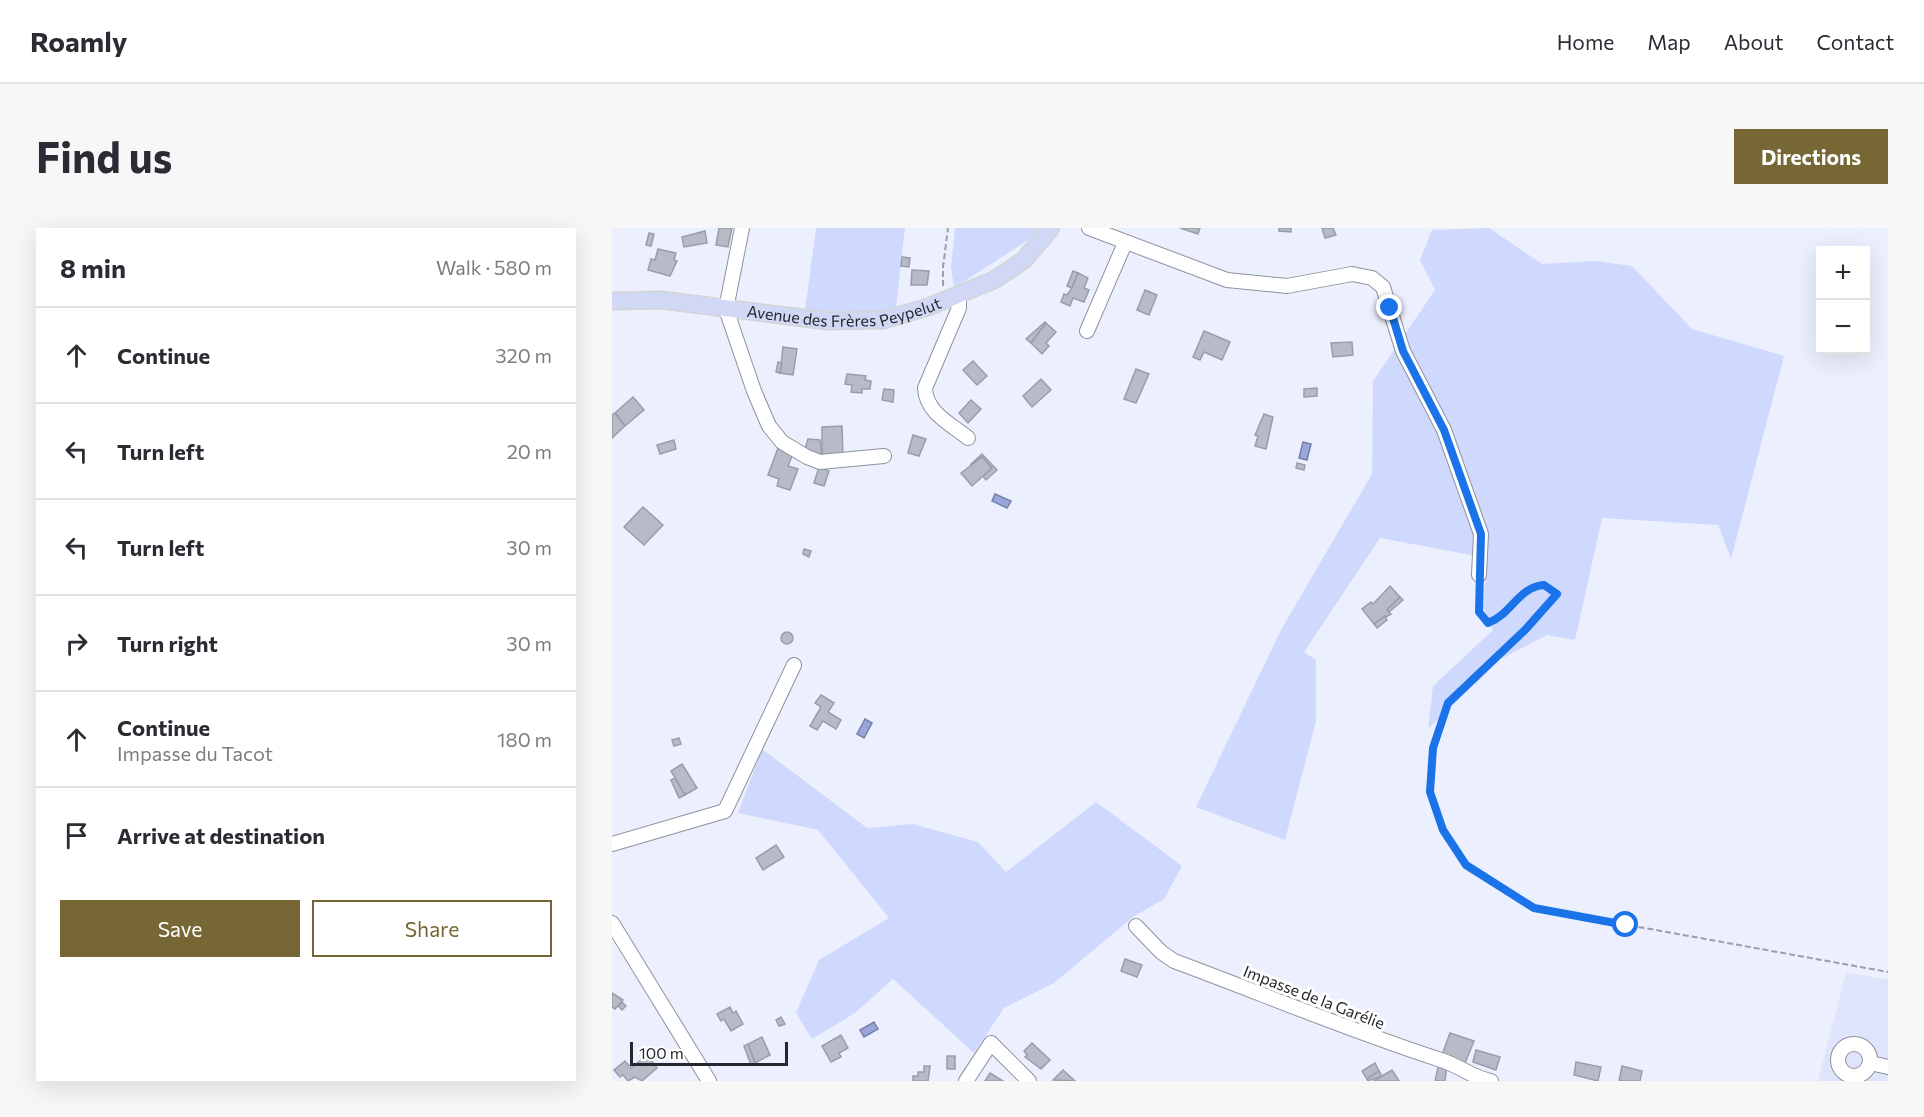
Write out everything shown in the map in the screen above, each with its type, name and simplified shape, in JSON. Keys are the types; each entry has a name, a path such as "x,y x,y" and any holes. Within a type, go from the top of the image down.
{"main road":[{"name":"Avenue des Frères Peypelut","path":"612,301 661,300 854,322 898,317 953,298 1010,271 1036,248 1051,228"}],"street":[{"path":"742,228 726,309 754,391 776,435 791,448 820,462 884,456"},
{"path":"1089,228 1227,280 1287,286 1352,274 1372,278 1383,287 1403,351 1444,430 1481,534 1479,575"},
{"path":"1087,331 1125,243"},
{"path":"953,298 959,308 925,388 925,396 932,409 968,438"},
{"path":"612,844 725,811 794,665"},
{"path":"612,922 709,1081"},
{"name":"Impasse de la Garélie","path":"1136,926 1174,961 1451,1063 1472,1077 1491,1081"},
{"path":"966,1081 991,1043 1029,1081"},
{"path":"1858,1044 1866,1049 1870,1063 1862,1078 1842,1071 1837,1062 1839,1051 1848,1045 1858,1044"},
{"path":"1870,1063 1888,1067"}],"path":[{"path":"948,228 943,267 944,289 953,298"},
{"path":"1479,575 1479,612 1488,623 1497,620 1528,589 1544,585 1557,594 1525,630 1448,703 1433,748 1430,792 1443,830 1466,865 1534,908 1888,972"}],"shaded area":[{"path":"816,228 905,228 896,309 872,313 805,310"},
{"path":"955,228 1039,228 1033,237 954,288 951,267"},
{"path":"1489,228 1542,264 1595,261 1632,266 1692,329 1784,356 1731,559 1718,525 1602,518 1575,640 1547,635 1501,659 1428,729 1433,686 1493,630 1483,607 1487,558 1380,538 1304,652 1316,660 1316,721 1285,840 1196,807 1281,630 1372,474 1373,381 1435,290 1420,260 1432,230"},
{"path":"1303,442 1311,444 1307,460 1299,458"},
{"path":"995,494 1011,501 1007,508 992,501"},
{"path":"865,719 872,723 864,738 857,734"},
{"path":"762,749 867,828 913,824 978,842 1006,872 1096,802 1182,866 1164,899 1133,917 1054,983 1004,1008 974,1053 893,979 855,1013 812,1039 796,1013 819,960 889,918 818,830 738,813"},
{"path":"1846,972 1888,980 1888,1081 1818,1081"},
{"path":"874,1022 878,1029 864,1037 860,1030"}],"building":[{"path":"719,228 732,228 728,247 716,245"},
{"path":"1180,228 1200,228 1198,234"},
{"path":"1279,228 1291,228 1291,232 1279,231"},
{"path":"1322,228 1333,228 1336,235 1325,238"},
{"path":"705,231 707,243 684,247 682,237"},
{"path":"649,233 654,234 651,246 646,245"},
{"path":"658,249 676,253 674,260 677,261 670,276 648,270 651,259 655,260"},
{"path":"902,257 910,258 909,267 901,266"},
{"path":"912,270 929,271 927,285 911,285"},
{"path":"1073,271 1078,273 1072,288 1067,286"},
{"path":"1078,273 1088,278 1084,288 1089,290 1084,302 1073,298 1070,306 1061,302 1064,294 1067,295 1072,288"},
{"path":"1145,290 1157,295 1149,315 1137,310"},
{"path":"1045,322 1031,343 1026,339"},
{"path":"1046,323 1056,332 1046,343 1049,346 1042,354 1031,343"},
{"path":"1204,331 1230,342 1222,360 1204,352 1200,360 1193,357"},
{"path":"1352,342 1353,355 1333,357 1331,343"},
{"path":"783,347 797,349 793,375 780,373"},
{"path":"973,361 987,376 977,385 963,370"},
{"path":"778,362 782,363 780,373 776,372"},
{"path":"1136,369 1149,374 1136,403 1124,399"},
{"path":"847,374 866,376 865,380 871,381 870,389 862,389 862,393 851,392 852,385 845,384"},
{"path":"1041,379 1051,390 1032,407 1023,396"},
{"path":"1317,388 1317,396 1304,397 1304,389"},
{"path":"884,389 894,390 893,402 882,400"},
{"path":"633,397 644,410 625,426 615,413"},
{"path":"971,400 981,409 968,423 959,413"},
{"path":"615,413 625,426 612,438 612,415"},
{"path":"1264,414 1273,417 1266,449 1255,446 1258,436 1255,435"},
{"path":"842,426 843,456 822,457 822,427"},
{"path":"913,435 926,439 919,456 908,453"},
{"path":"808,439 820,440 822,455 804,452"},
{"path":"674,440 676,449 660,454 657,445"},
{"path":"778,448 793,454 788,466 798,469 790,490 777,486 779,479 768,475"},
{"path":"982,454 997,470 986,480 983,476 992,468 982,457 970,465"},
{"path":"982,457 992,468 972,486 961,473"},
{"path":"1297,463 1305,465 1304,470 1296,468"},
{"path":"819,467 829,471 824,486 814,483"},
{"path":"643,507 663,525 644,545 624,527"},
{"path":"804,549 811,551 809,557 803,554"},
{"path":"1390,586 1400,597 1387,610 1391,614 1374,624 1362,609 1371,602 1373,604"},
{"path":"1400,597 1403,600 1389,612 1387,610"},
{"path":"1385,616 1387,620 1377,628 1374,624"},
{"path":"789,632 792,633 792,643 785,644 782,643 781,636 782,633"},
{"path":"821,695 834,703 828,712 841,720 836,729 823,721 817,730 810,726 821,707 815,703"},
{"path":"679,738 681,744 674,746 672,740"},
{"path":"682,764 697,788 685,795 671,771"},
{"path":"675,778 685,795 679,798 671,780"},
{"path":"776,845 784,857 763,870 756,858"},
{"path":"1125,959 1142,965 1137,977 1121,971"},
{"path":"612,993 623,1000 615,1009 612,1007"},
{"path":"622,1002 626,1006 622,1010 618,1006"},
{"path":"730,1007 733,1013 736,1011 743,1024 731,1031 724,1019 721,1021 717,1014"},
{"path":"781,1017 785,1024 779,1026 776,1020"},
{"path":"1450,1033 1474,1041 1465,1063 1442,1055"},
{"path":"841,1035 848,1048 839,1053 841,1057 831,1062 822,1046"},
{"path":"762,1037 770,1055 755,1063 748,1044"},
{"path":"1032,1043 1050,1060 1041,1069 1025,1057 1027,1055 1024,1051"},
{"path":"748,1044 755,1063 751,1065 744,1046"},
{"path":"1476,1050 1500,1057 1496,1070 1473,1062"},
{"path":"647,1055 657,1068 642,1081 635,1077 628,1081 614,1070 625,1061 631,1068"},
{"path":"947,1056 955,1056 955,1069 947,1069"},
{"path":"1576,1062 1601,1067 1598,1081 1574,1075"},
{"path":"1375,1063 1379,1071 1367,1079 1362,1071"},
{"path":"1439,1063 1447,1065 1445,1081 1435,1081"},
{"path":"924,1066 930,1066 928,1081 913,1081 913,1076 918,1076 918,1072 924,1072"},
{"path":"1622,1066 1642,1071 1640,1081 1619,1081"},
{"path":"1063,1070 1075,1081 1053,1080"},
{"path":"1392,1070 1399,1081 1374,1081 1382,1076"},
{"path":"1379,1071 1382,1076 1368,1081 1367,1079"},
{"path":"990,1073 1003,1081 985,1081"}],"route":[{"path":"1390,308 1403,351 1444,430 1481,534 1479,612 1483,620 1488,623 1497,620 1528,589 1544,585 1557,594 1525,630 1448,703 1433,748 1430,792 1443,830 1466,865 1534,908 1626,925"}]}
